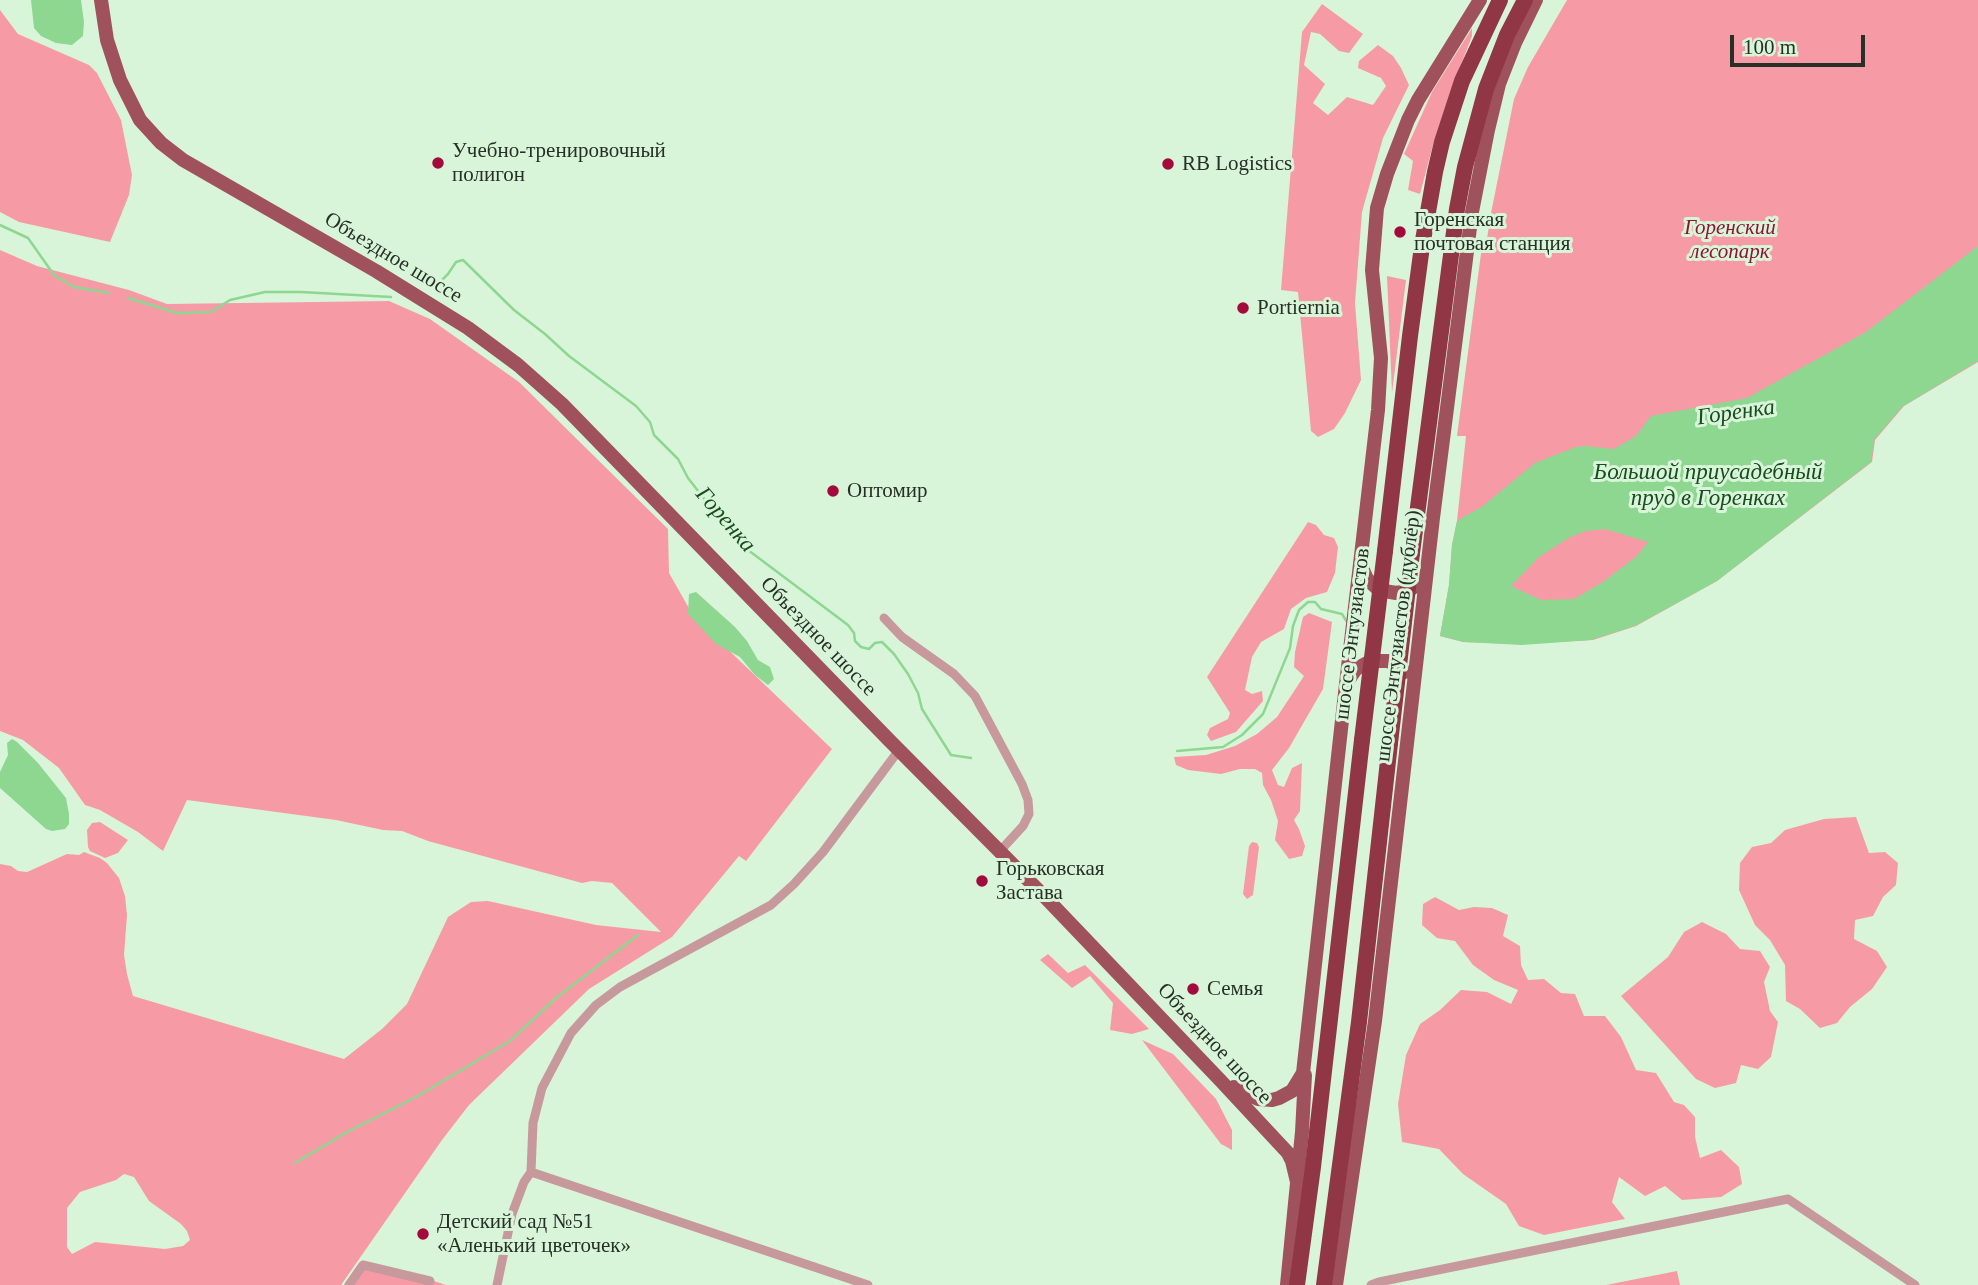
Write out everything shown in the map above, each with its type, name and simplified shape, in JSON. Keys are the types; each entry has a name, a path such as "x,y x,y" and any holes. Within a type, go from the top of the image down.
{"highway":[{"name":"шоссе Энтузиастов","path":"1297,1285 1422,246 1434,172 1442,142 1462,81 1500,0"},
{"path":"1324,1285 1359,1022 1412,553 1451,256 1465,167 1486,89 1507,35 1525,0"}],"main road":[{"name":"Объездное шоссе","path":"101,0 107,40 120,80 140,120 161,143 183,160 376,271 468,328 518,365 562,404 1220,1080 1287,1153 1292,1161 1298,1186"},
{"path":"1287,1285 1298,1186 1314,970 1380,385 1381,358 1372,270 1377,208 1390,164 1408,120 1480,0"},
{"name":"шоссе Энтузиастов (дублёр)","path":"1336,1285 1375,1021 1466,252 1482,157 1499,84 1536,0"},
{"path":"1360,562 1370,583 1379,590 1391,593 1402,593 1413,588 1427,569"},
{"path":"1346,684 1360,666 1382,660 1394,663 1403,670 1413,689"},
{"path":"1220,1080 1251,1097 1272,1100 1286,1095 1297,1086 1305,1066"}],"street":[{"path":"884,618 902,637 954,674 975,696 1022,784 1028,800 1029,814 1023,826 1000,851"},
{"path":"497,1285 512,1214 524,1182 531,1172 533,1124 542,1088 570,1033 596,1005 620,987 771,905 823,852 899,750"},
{"path":"531,1172 869,1285"},
{"path":"1371,1285 1788,1199 1915,1285"},
{"path":"349,1285 363,1265 432,1284"}],"green space":[{"name":"Горенский лесопарк","path":"1567,0 1978,0 1978,362 1904,406 1875,440 1872,462 1717,581 1636,626 1593,640 1523,644 1463,642 1440,636 1457,521 1466,436 1457,436 1482,246 1487,239 1514,99 1528,67"},
{"path":"1322,4 1363,34 1349,53 1339,51 1320,34 1311,32 1304,65 1325,84 1313,103 1328,115 1347,97 1373,105 1386,86 1381,78 1358,68 1359,61 1378,45 1393,56 1409,85 1383,138 1362,212 1355,303 1361,380 1334,429 1318,437 1311,431 1298,292 1281,290 1302,32"},
{"path":"0,10 18,34 89,65 97,73 121,120 132,175 129,195 110,242 19,222 0,212"},
{"path":"1472,28 1472,36 1433,145 1420,194 1408,190 1413,161 1404,154 1432,92"},
{"path":"0,250 37,266 129,290 167,304 389,301 430,319 519,382 668,529 669,573 694,617 832,749 746,861 739,856 672,937 589,989 469,1105 341,1285 0,1285 0,864 27,872 67,854 79,855 84,852 100,858 119,878 125,896 127,915 124,955 133,996 344,1059 382,1029 407,1004 448,917 471,902 488,901 596,925 661,932 612,883 582,883 428,841 402,831 383,830 336,820 187,800 163,851 138,832 100,810 85,805 59,768 23,740 0,731","holes":["124,1174 134,1177 149,1201 181,1224 190,1240 183,1246 165,1249 95,1242 72,1254 67,1247 67,1208 80,1192 116,1180"]},
{"path":"1387,276 1406,280 1392,393"},
{"path":"1308,522 1316,525 1324,535 1334,538 1338,547 1335,573 1327,592 1306,598 1291,609 1284,629 1261,642 1252,657 1245,690 1252,694 1262,691 1263,701 1236,732 1211,741 1207,735 1210,728 1228,719 1230,713 1207,677"},
{"path":"1309,613 1332,622 1323,689 1289,748 1272,770 1278,785 1284,787 1292,768 1302,763 1300,811 1294,820 1305,846 1302,856 1289,859 1275,840 1278,821 1263,785 1262,773 1255,769 1240,769 1221,774 1188,770 1176,765 1174,757 1206,755 1235,746 1257,734 1277,717 1304,676 1294,667 1295,652 1303,617"},
{"path":"1856,817 1869,853 1885,852 1898,863 1896,885 1883,897 1873,916 1855,920 1854,939 1877,951 1887,967 1872,989 1850,1007 1837,1023 1820,1028 1800,1009 1786,1001 1785,965 1770,940 1755,925 1739,890 1740,863 1752,847 1771,843 1785,830 1824,819"},
{"path":"100,822 128,840 118,853 105,858 90,851 88,847 87,830 92,823"},
{"path":"1252,842 1259,847 1253,895 1247,899 1243,894 1249,846"},
{"path":"1435,897 1459,910 1492,908 1508,915 1503,936 1520,946 1521,965 1528,980 1544,979 1561,993 1575,994 1584,1016 1605,1016 1621,1037 1636,1070 1656,1073 1674,1102 1684,1105 1695,1117 1695,1137 1700,1158 1721,1150 1739,1167 1742,1184 1721,1197 1682,1200 1665,1186 1645,1196 1619,1177 1612,1202 1625,1219 1544,1235 1519,1226 1506,1204 1463,1174 1439,1149 1402,1142 1398,1104 1406,1055 1420,1024 1461,990 1487,992 1511,1004 1518,990 1494,980 1473,965 1455,941 1437,938 1422,925 1423,904"},
{"path":"1702,922 1726,934 1740,949 1760,951 1770,967 1764,982 1770,1011 1778,1022 1771,1057 1758,1069 1741,1065 1736,1083 1715,1088 1696,1079 1621,996 1668,957 1684,932"},
{"path":"1048,954 1068,973 1085,965 1149,1029 1132,1034 1110,1030 1113,1003 1090,976 1072,988 1040,960"},
{"path":"1142,1040 1173,1054 1216,1099 1232,1130 1232,1150 1221,1144"},
{"path":"359,1263 431,1280 446,1285 344,1285"},
{"path":"1677,1271 1680,1285 1606,1285"}],"water":[{"path":"31,0 81,0 83,36 72,45 56,43 41,36 34,28"},
{"name":"Большой приусадебный пруд в Горенках","path":"1978,246 1978,361 1902,407 1874,440 1871,462 1717,581 1635,626 1591,640 1522,645 1464,642 1440,636 1457,521 1483,506 1535,463 1576,447 1614,449 1636,436 1651,416 1747,398 1866,332","holes":["1605,529 1648,542 1637,556 1603,582 1574,599 1541,600 1511,586 1539,557 1570,537 1586,531"]},
{"path":"696,592 735,627 758,660 770,667 774,679 768,685 755,675 740,657 716,644 688,614 689,594"},
{"path":"12,739 38,763 66,798 69,824 65,829 46,829 0,788 0,772 8,755 7,743"}],"waterway":[{"name":"Горенка","path":"0,225 28,238 54,275 74,287 109,293"},
{"name":"Горенка","path":"437,285 456,262 463,260 514,310 569,356 636,406 650,422 654,435 678,459 688,478 709,505 737,530 740,544 848,625 854,633 855,641 861,647 869,649 875,643 882,642 908,674 918,693 922,709 951,755 971,758"},
{"name":"Горенка","path":"128,298 177,313 211,312 230,300 265,292 391,297"},
{"name":"Горенка","path":"1177,751 1223,747 1242,735 1263,714 1290,648 1293,626 1299,610 1308,602 1315,602 1321,609 1342,614 1347,622"},
{"path":"295,1163 347,1132 416,1097 510,1041 556,998 638,935"}],"place":[{"name":"Учебно-тренировочный полигон","path":"438,163"},
{"name":"RB Logistics","path":"1168,164"},
{"name":"Горенская почтовая станция","path":"1400,232"},
{"name":"Portiernia","path":"1243,308"},
{"name":"Оптомир","path":"833,491"},
{"name":"Горьковская Застава","path":"982,881"},
{"name":"Семья","path":"1193,989"},
{"name":"Детский сад №51 «Аленький цветочек»","path":"423,1234"}]}
